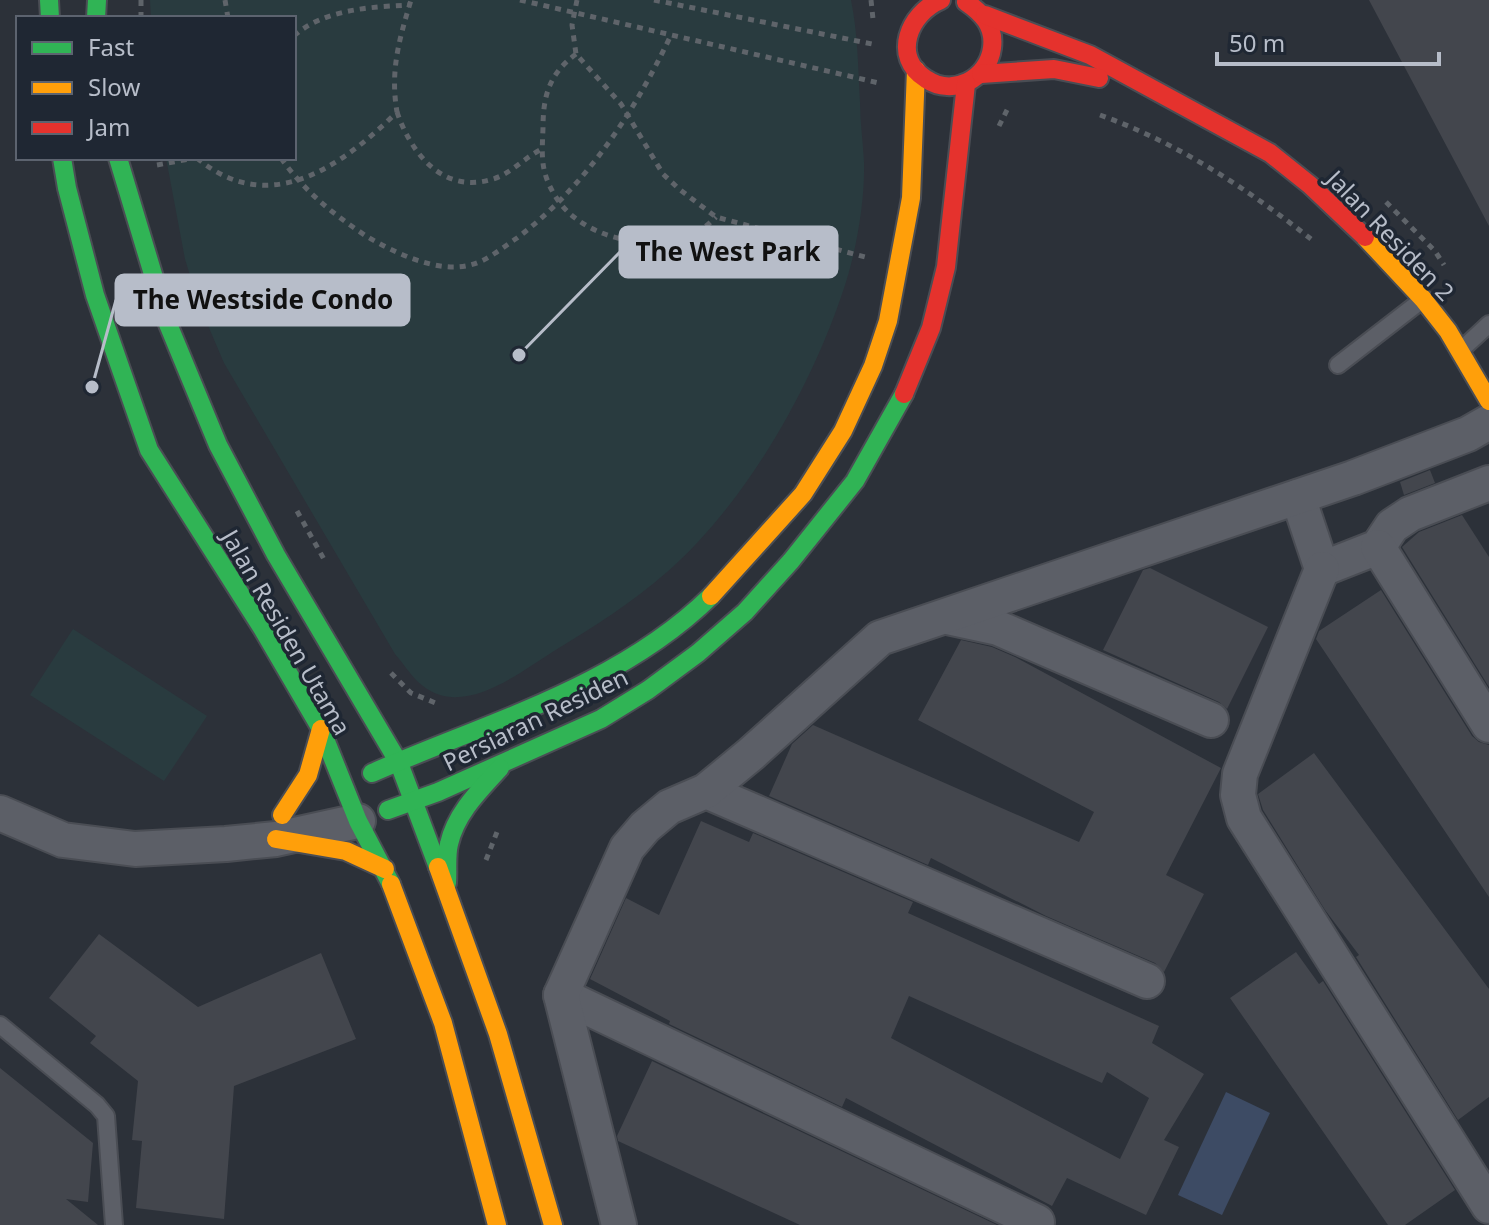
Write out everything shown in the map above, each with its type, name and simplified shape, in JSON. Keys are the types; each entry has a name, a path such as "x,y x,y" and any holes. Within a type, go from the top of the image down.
{"street":[{"path":"906,0 911,21"},
{"path":"911,21 921,9 941,0"},
{"name":"Jalan Residen 2","path":"961,0 985,15 1090,55 1270,153 1354,225 1423,299 1448,331 1489,401"},
{"name":"Persiaran Residen","path":"358,821 504,763 601,719 648,690 698,653 745,612 855,481 904,394 931,328 946,267 973,79 990,61 994,46 992,29 985,15"},
{"name":"Persiaran Residen","path":"344,784 450,739 539,707 652,646 687,620 731,577 811,482 843,431 873,366 888,321 911,198 916,70 908,55 906,37 911,21"},
{"name":"Jalan Residen 2","path":"916,70 926,80 939,85 1050,67 1109,81 1144,85"},
{"name":"Jalan Residen Utama","path":"62,160 95,295 149,450 262,628 321,729 358,821 385,869 443,1023 497,1225"},
{"name":"Jalan Residen Utama","path":"119,160 149,271 177,351 207,421 237,483 399,763 498,1034 553,1225"},
{"path":"619,1225 561,995 627,848 645,827 669,807 706,791 785,725 880,638 1408,458 1489,422"},
{"path":"1322,569 1378,547 1399,520 1489,483"},
{"path":"1298,497 1322,569 1240,774 1239,806 1489,1206"},
{"path":"1378,547 1489,725"},
{"path":"945,616 998,628 1211,720"},
{"path":"352,683 387,710"},
{"path":"279,827 312,768 321,729"},
{"path":"428,730 450,739"},
{"path":"447,893 449,845 455,825 476,793 504,763"},
{"path":"279,827 344,784"},
{"path":"706,791 1147,981"},
{"path":"0,813 63,840 135,849 226,844 279,827 358,821"},
{"path":"279,827 321,844 362,855 385,869"},
{"path":"561,995 1037,1222"}],"lane":[{"path":"1338,365 1423,299"},
{"path":"1459,352 1489,324"},
{"path":"0,1025 97,1105 106,1116 114,1225"}],"path":[{"path":"520,0 879,83"},
{"path":"577,0 572,25 576,54 621,104 663,174 716,217 877,259"},
{"path":"654,0 877,45"},
{"path":"871,0 877,55"},
{"path":"296,35 317,21 334,15 410,3 394,63 393,86 397,112 411,144 428,166 464,182 492,180 509,172 540,149"},
{"path":"283,160 310,194 340,219 391,251 445,268 470,265 494,255 549,213 581,178 628,117 671,35"},
{"path":"576,54 562,64 551,78 543,112 540,149 545,177 559,201 580,220 608,235 650,244 690,236 716,217"},
{"path":"879,74 880,95"},
{"path":"994,137 1009,106 1021,103"},
{"path":"199,160 215,173 233,181 262,186 298,180 342,160 397,112"},
{"path":"1094,113 1175,148 1215,171 1242,187 1319,245"},
{"path":"159,179 155,162 176,160"},
{"path":"293,505 332,572"},
{"path":"388,671 411,693 452,710"},
{"path":"482,869 498,829"}],"shaded area":[{"path":"150,0 851,0 864,162 860,223 854,254 832,321 797,399 751,476 697,543 667,572 598,624 490,689 473,695 439,695 415,679 395,654 224,363 198,302 185,259 166,160 296,160 296,16 151,16"},
{"path":"73,629 207,716 164,781 30,695"}],"water":[{"path":"1226,1092 1270,1113 1222,1215 1178,1195"}],"building":[{"path":"1369,0 1489,0 1489,226"},
{"path":"1430,470 1435,483 1404,495 1400,482"},
{"path":"1462,515 1489,557 1489,687 1402,547 1419,532"},
{"path":"1150,568 1268,627 1227,709 1219,702 1103,650 1143,570"},
{"path":"1381,590 1472,736 1489,745 1489,897 1316,639 1319,631"},
{"path":"961,640 992,647 1015,657 1221,768 1166,875 1204,894 1164,972 1155,963 1046,916 931,858 928,865 769,796 792,744 813,725 1079,842 1094,812 918,720"},
{"path":"1314,753 1489,989 1489,1097 1458,1120 1356,957 1359,955 1325,910 1263,810 1258,794"},
{"path":"701,821 749,842 753,833 913,902 908,913 1159,1026 1152,1043 1204,1074 1164,1140 1179,1147 1146,1215 1067,1178 1052,1206 846,1098 842,1107 669,1024 670,1021 590,979 626,898 659,915","holes":["909,996 1102,1083 1107,1072 1149,1098 1120,1159 891,1038"]},
{"path":"99,934 198,1007 321,953 356,1039 234,1086 224,1219 136,1208 142,1141 132,1140 138,1081 90,1043 96,1036 49,998"},
{"path":"1296,952 1319,984 1323,981 1455,1190 1405,1225 1388,1225 1230,998"},
{"path":"652,1061 997,1225 800,1225 618,1141 617,1136"},
{"path":"0,1068 93,1143 88,1202 66,1199 98,1225 0,1225"}],"traffic: fast":[{"path":"49,0 50,16"},
{"path":"96,16 97,0"},
{"path":"62,160 95,295 149,450 262,628 321,729 358,821 391,884"},
{"path":"119,160 168,324 218,445 276,555 399,763 438,867"},
{"path":"388,810 438,792 601,719 648,690 698,653 745,612 791,561 855,481 904,394"},
{"path":"372,773 506,719 593,679 674,628 711,596"},
{"path":"447,883 448,849 457,822 500,768"}],"traffic: slow":[{"path":"711,596 803,494 843,431 873,366 888,321 911,198 916,70"},
{"path":"1365,237 1423,299 1448,331 1489,401"},
{"path":"282,815 308,775 321,729"},
{"path":"276,839 346,851 385,869"},
{"path":"438,867 498,1034 553,1225"},
{"path":"391,884 443,1023 497,1225"}],"traffic: jam":[{"path":"941,0 920,15 908,36 907,48 915,70 926,79 947,86 968,82 976,76 984,68 992,48 986,21 966,2"},
{"path":"985,15 1090,55 1270,153 1310,185 1365,237"},
{"path":"981,74 1054,69 1099,78"},
{"path":"904,394 931,328 946,267 966,84"}],"place":[{"name":"The West Park","path":"519,355"},
{"name":"The Westside Condo","path":"92,387"}]}
